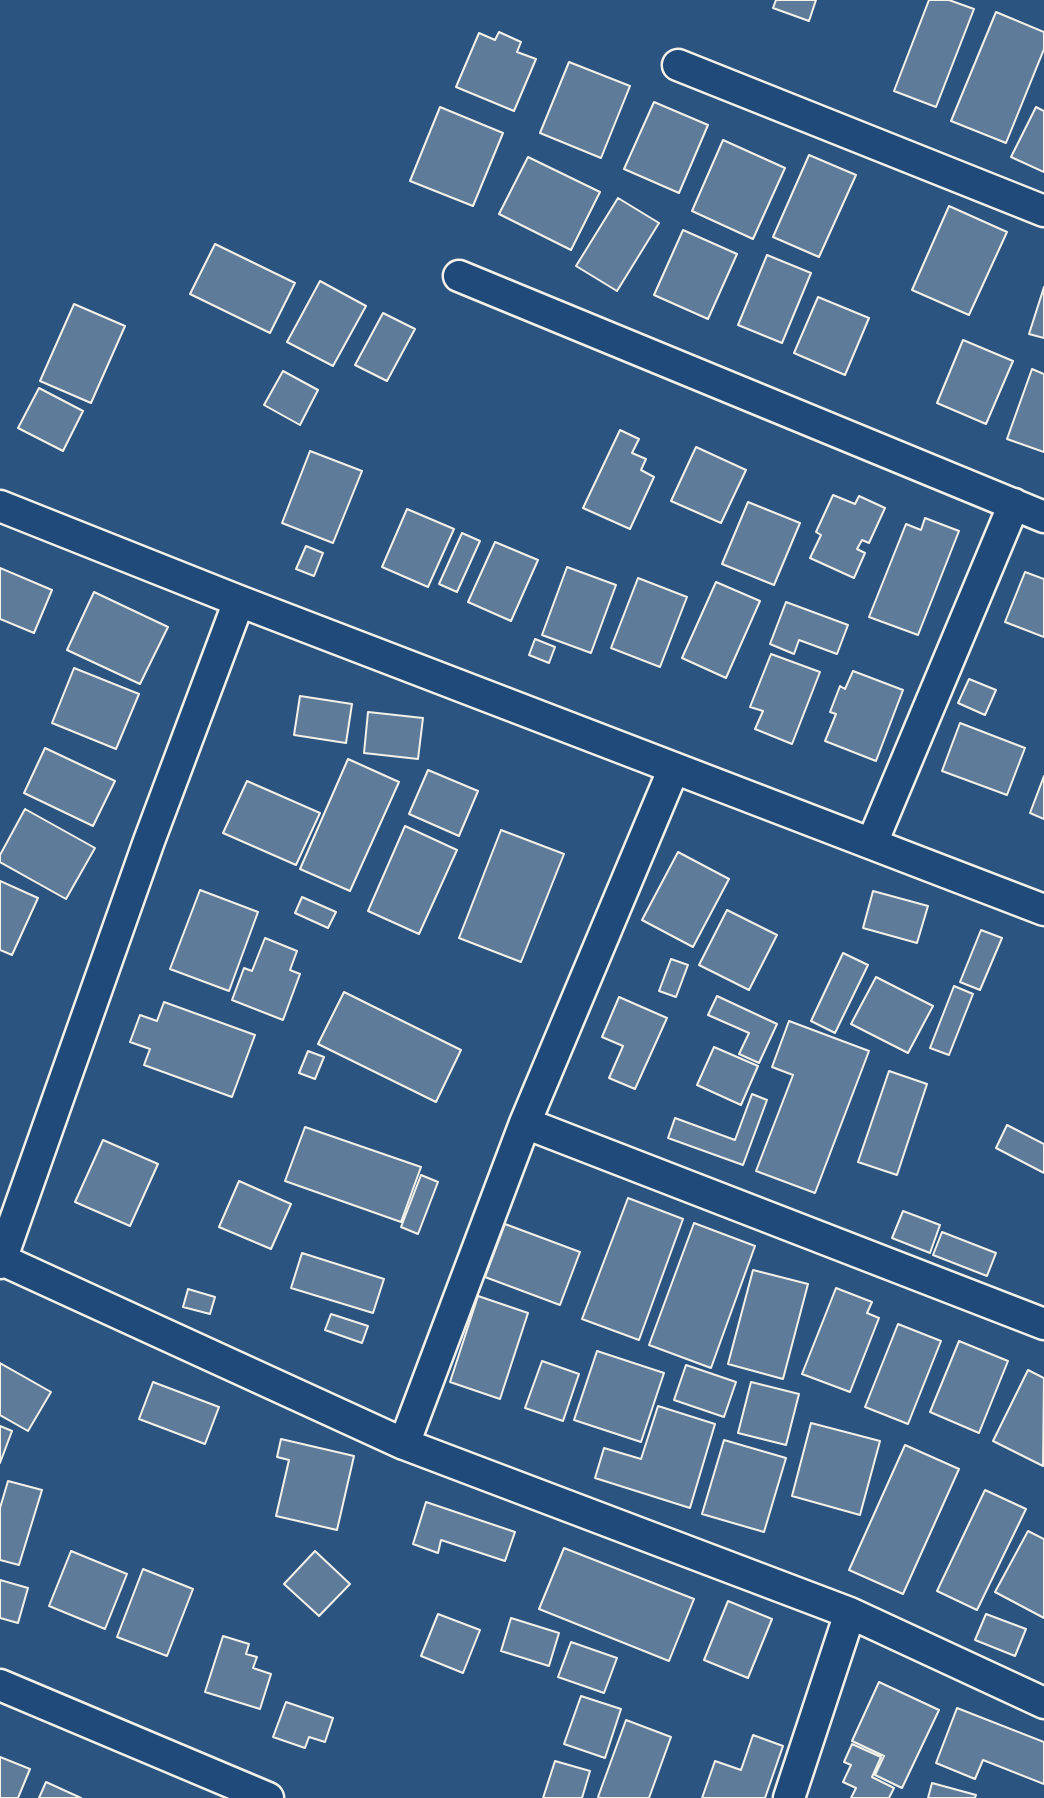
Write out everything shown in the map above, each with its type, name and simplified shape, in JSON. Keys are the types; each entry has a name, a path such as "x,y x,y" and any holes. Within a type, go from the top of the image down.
{"street":[{"path":"678,65 1044,211"},
{"path":"458,276 1044,517"},
{"path":"872,843 1014,504"},
{"path":"0,506 239,601 1044,910"},
{"path":"239,601 149,841 0,1261 404,1444 850,1613 1044,1703"},
{"path":"404,1444 524,1123 674,768"},
{"path":"524,1123 1044,1324"},
{"path":"789,1798 850,1613"},
{"path":"0,1685 268,1798"}],"building":[{"path":"776,0 816,0 809,21 773,8"},
{"path":"929,0 949,0 974,9 936,107 894,91"},
{"path":"996,12 1044,32 1044,49 1006,143 951,121"},
{"path":"499,32 521,42 517,52 536,59 514,111 456,87 479,33 495,40"},
{"path":"569,62 630,86 601,158 540,133"},
{"path":"654,102 708,125 679,193 624,169"},
{"path":"440,107 503,133 473,206 410,181"},
{"path":"1036,107 1044,111 1044,172 1011,157"},
{"path":"723,140 785,168 753,239 692,211"},
{"path":"809,155 856,175 819,257 773,237"},
{"path":"528,157 600,192 571,250 499,214"},
{"path":"618,198 659,223 617,291 576,266"},
{"path":"949,206 1007,232 969,315 912,290"},
{"path":"683,230 737,254 708,319 654,295"},
{"path":"215,244 295,283 270,333 190,294"},
{"path":"767,255 811,273 782,343 738,325"},
{"path":"320,281 366,306 333,366 287,342"},
{"path":"1044,287 1044,338 1029,334"},
{"path":"818,297 869,318 845,375 794,353"},
{"path":"74,304 125,326 91,403 40,381"},
{"path":"383,313 415,329 387,381 355,365"},
{"path":"963,340 1013,361 986,424 937,403"},
{"path":"1032,369 1044,374 1044,452 1007,439"},
{"path":"283,371 318,390 300,425 264,405"},
{"path":"39,388 83,411 63,451 18,428"},
{"path":"620,430 639,439 632,453 646,459 641,470 654,477 630,529 583,508"},
{"path":"696,447 746,470 721,523 671,501"},
{"path":"310,451 362,471 333,543 282,523"},
{"path":"833,495 855,504 859,496 885,508 869,543 862,540 857,549 865,553 854,578 810,558 821,535 816,532"},
{"path":"748,502 800,523 774,585 722,564"},
{"path":"407,509 454,529 428,587 382,567"},
{"path":"925,518 959,531 918,635 869,617 906,524 921,530"},
{"path":"462,533 480,541 457,592 439,584"},
{"path":"495,542 538,560 511,621 468,602"},
{"path":"306,546 323,553 314,576 296,569"},
{"path":"567,567 616,585 591,653 542,635"},
{"path":"0,568 52,590 34,633 0,619"},
{"path":"1025,572 1044,579 1044,637 1005,622"},
{"path":"638,578 687,597 660,667 611,648"},
{"path":"716,582 760,601 726,678 682,658"},
{"path":"94,592 168,627 140,684 67,650"},
{"path":"786,602 848,625 837,654 799,640 794,654 770,644"},
{"path":"535,639 555,647 549,663 529,655"},
{"path":"771,654 820,672 792,744 755,729 763,711 750,707"},
{"path":"74,668 139,694 116,749 52,723"},
{"path":"853,671 903,690 876,761 825,741 836,714 830,712 840,686 845,689"},
{"path":"969,679 996,690 985,715 958,703"},
{"path":"300,696 352,704 346,743 294,735"},
{"path":"368,712 423,718 418,759 364,753"},
{"path":"960,723 1025,748 1007,795 942,771"},
{"path":"45,748 115,781 93,826 24,793"},
{"path":"348,759 399,782 350,891 300,869"},
{"path":"428,770 478,791 459,836 409,814"},
{"path":"1044,776 1044,819 1030,813"},
{"path":"247,781 320,813 296,865 223,833"},
{"path":"25,809 95,848 66,899 0,862 0,855"},
{"path":"405,826 457,850 419,934 368,911"},
{"path":"501,830 564,854 521,962 459,938"},
{"path":"678,852 729,879 693,947 642,920"},
{"path":"0,881 38,898 12,955 0,950"},
{"path":"200,890 258,912 229,991 170,969"},
{"path":"873,891 928,906 917,943 863,928"},
{"path":"302,897 336,912 328,928 295,913"},
{"path":"727,910 777,935 749,990 699,965"},
{"path":"981,930 1002,938 980,990 960,982"},
{"path":"265,938 297,951 290,970 300,974 283,1020 232,1000 244,968 252,971"},
{"path":"843,953 868,965 835,1033 811,1021"},
{"path":"671,959 688,965 676,997 659,991"},
{"path":"876,977 933,1006 908,1053 851,1024"},
{"path":"954,986 973,994 949,1055 930,1048"},
{"path":"344,992 461,1050 436,1102 318,1044"},
{"path":"717,996 777,1024 759,1063 739,1054 749,1033 708,1015"},
{"path":"619,997 667,1018 635,1089 609,1078 623,1046 602,1037"},
{"path":"164,1002 255,1035 232,1097 144,1065 150,1049 130,1042 140,1015 157,1021"},
{"path":"789,1021 869,1051 815,1193 756,1171 793,1075 772,1067"},
{"path":"714,1047 758,1066 741,1105 697,1085"},
{"path":"308,1051 324,1057 315,1079 299,1073"},
{"path":"889,1071 927,1084 897,1175 858,1162"},
{"path":"752,1094 767,1100 743,1165 668,1138 675,1118 735,1140"},
{"path":"1007,1125 1044,1144 1044,1173 996,1148"},
{"path":"305,1127 421,1167 401,1222 285,1181"},
{"path":"103,1140 158,1164 130,1226 75,1202"},
{"path":"421,1175 438,1182 418,1234 401,1227"},
{"path":"239,1181 291,1204 271,1249 219,1227"},
{"path":"628,1198 683,1219 639,1340 582,1319"},
{"path":"903,1211 940,1225 930,1253 892,1238"},
{"path":"694,1223 755,1246 711,1368 649,1345"},
{"path":"505,1224 580,1252 560,1305 485,1277"},
{"path":"942,1232 996,1253 987,1276 933,1255"},
{"path":"302,1253 384,1279 373,1313 291,1288"},
{"path":"753,1270 808,1284 783,1379 728,1364"},
{"path":"836,1288 872,1302 867,1313 879,1318 850,1392 802,1374"},
{"path":"188,1289 215,1297 210,1314 183,1307"},
{"path":"478,1296 528,1313 500,1399 450,1382"},
{"path":"331,1314 368,1326 362,1343 325,1330"},
{"path":"898,1324 941,1341 908,1424 865,1407"},
{"path":"959,1341 1008,1361 979,1433 930,1412"},
{"path":"597,1351 664,1373 641,1442 574,1420"},
{"path":"542,1361 579,1374 563,1421 525,1408"},
{"path":"0,1363 51,1392 28,1431 0,1415"},
{"path":"686,1365 736,1382 724,1417 674,1400"},
{"path":"1028,1370 1044,1378 1043,1466 993,1441"},
{"path":"153,1382 219,1407 205,1444 139,1419"},
{"path":"751,1382 799,1394 786,1445 738,1433"},
{"path":"658,1406 715,1424 690,1508 595,1478 604,1448 641,1459"},
{"path":"811,1423 880,1441 860,1515 792,1496"},
{"path":"0,1426 12,1431 0,1463"},
{"path":"281,1439 354,1456 337,1530 276,1516 289,1460 277,1457"},
{"path":"724,1440 786,1458 764,1532 702,1514"},
{"path":"905,1445 959,1469 903,1594 849,1570"},
{"path":"8,1481 42,1490 19,1565 0,1560 0,1508"},
{"path":"985,1490 1026,1509 977,1610 937,1591"},
{"path":"426,1502 515,1532 505,1561 441,1540 438,1553 413,1544"},
{"path":"1028,1531 1044,1539 1044,1618 995,1592"},
{"path":"564,1548 694,1599 669,1661 539,1609"},
{"path":"71,1551 127,1574 105,1629 49,1606"},
{"path":"315,1551 350,1584 319,1616 284,1584"},
{"path":"143,1569 193,1589 167,1656 117,1637"},
{"path":"0,1580 28,1588 18,1623 0,1618"},
{"path":"728,1601 772,1619 748,1678 704,1660"},
{"path":"438,1614 480,1630 463,1673 421,1656"},
{"path":"986,1614 1026,1629 1015,1656 975,1640"},
{"path":"511,1618 559,1633 549,1666 501,1651"},
{"path":"223,1636 249,1644 246,1654 257,1657 253,1668 271,1674 260,1709 205,1692"},
{"path":"571,1642 617,1658 604,1693 558,1677"},
{"path":"879,1682 939,1710 902,1788 875,1775 884,1756 852,1741"},
{"path":"581,1696 621,1709 605,1758 564,1744"},
{"path":"286,1702 333,1718 325,1742 309,1737 305,1748 273,1737"},
{"path":"957,1708 1044,1742 1044,1784 983,1760 975,1779 936,1763"},
{"path":"626,1720 671,1737 649,1798 598,1797"},
{"path":"753,1735 783,1746 765,1798 702,1798 715,1761 741,1770"},
{"path":"852,1744 881,1757 872,1777 894,1788 889,1798 851,1798 856,1788 843,1782 851,1765 844,1762"},
{"path":"0,1757 30,1769 18,1798 0,1798"},
{"path":"555,1761 590,1771 582,1798 543,1798"},
{"path":"46,1782 81,1798 39,1798"},
{"path":"932,1783 976,1795 975,1798 928,1798"}]}
